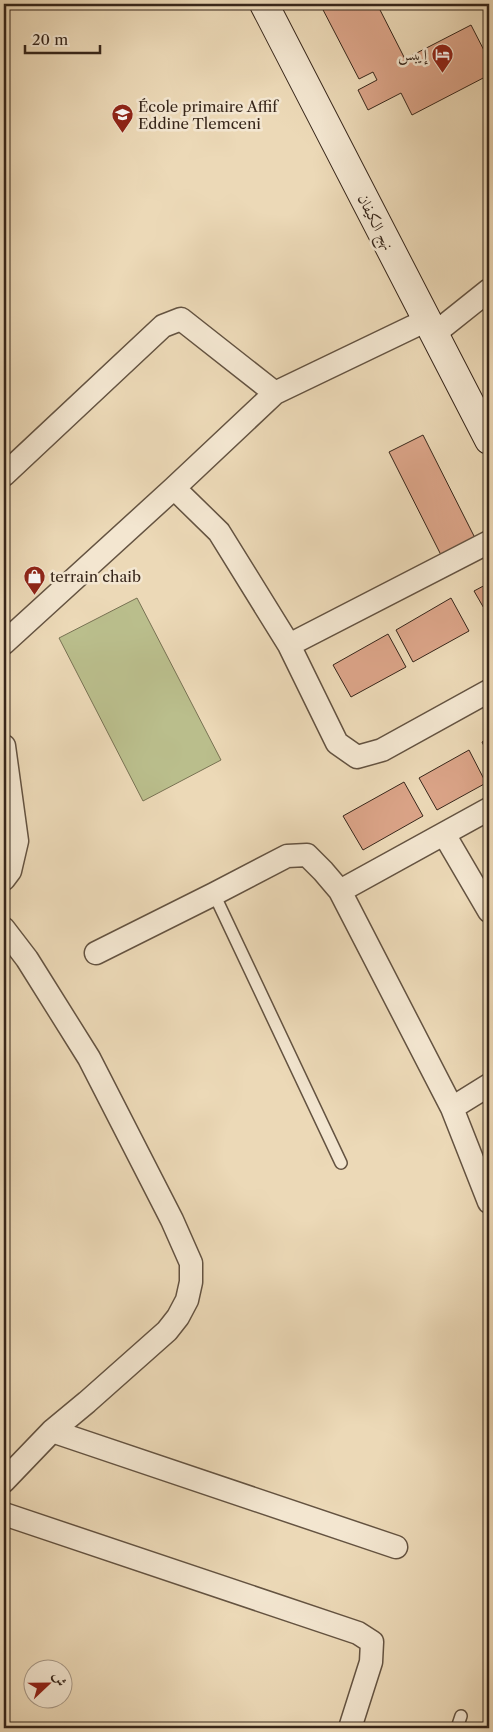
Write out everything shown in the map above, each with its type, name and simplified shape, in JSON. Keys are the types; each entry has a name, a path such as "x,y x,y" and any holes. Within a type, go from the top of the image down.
{"main road":[{"name":"نهج الكيفان","path":"264,4 489,440"}],"street":[{"path":"4,643 275,393 430,327 489,290"},
{"path":"4,475 163,326 181,319 275,393"},
{"path":"174,488 219,532 289,645 337,743 357,757 382,750 489,691"},
{"path":"289,645 489,542"},
{"path":"4,746 17,841 10,871 4,879"},
{"path":"340,891 489,809"},
{"path":"444,834 489,912"},
{"path":"96,953 287,856 307,855 340,891 452,1108 489,1202"},
{"path":"4,929 27,959 89,1058 172,1220 191,1263 191,1282 187,1300 178,1317 167,1331 52,1431 4,1481"},
{"path":"452,1108 489,1085"},
{"path":"52,1431 396,1547"},
{"path":"4,1514 358,1633 372,1642 371,1662 350,1728"}],"lane":[{"path":"214,894 341,1163"},
{"path":"457,1728 461,1716"}],"green space":[{"path":"137,598 221,760 143,801 59,638"}],"building":[{"path":"320,4 377,4 405,59 471,25 489,60 489,75 412,115 401,93 368,110 358,90 377,80 373,72 359,79"},
{"path":"423,435 475,538 441,555 389,452"},
{"path":"489,583 489,617 474,591"},
{"path":"451,598 469,631 413,662 396,630"},
{"path":"388,634 406,667 351,697 333,665"},
{"path":"489,738 489,756 482,742"},
{"path":"469,750 486,783 437,810 419,778"},
{"path":"404,782 423,816 363,850 343,816"}],"place":[{"name":"إيبس","path":"443,73"},
{"name":"École primaire Affif Eddine Tlemceni","path":"122,134"},
{"name":"terrain chaib","path":"34,595"}]}
